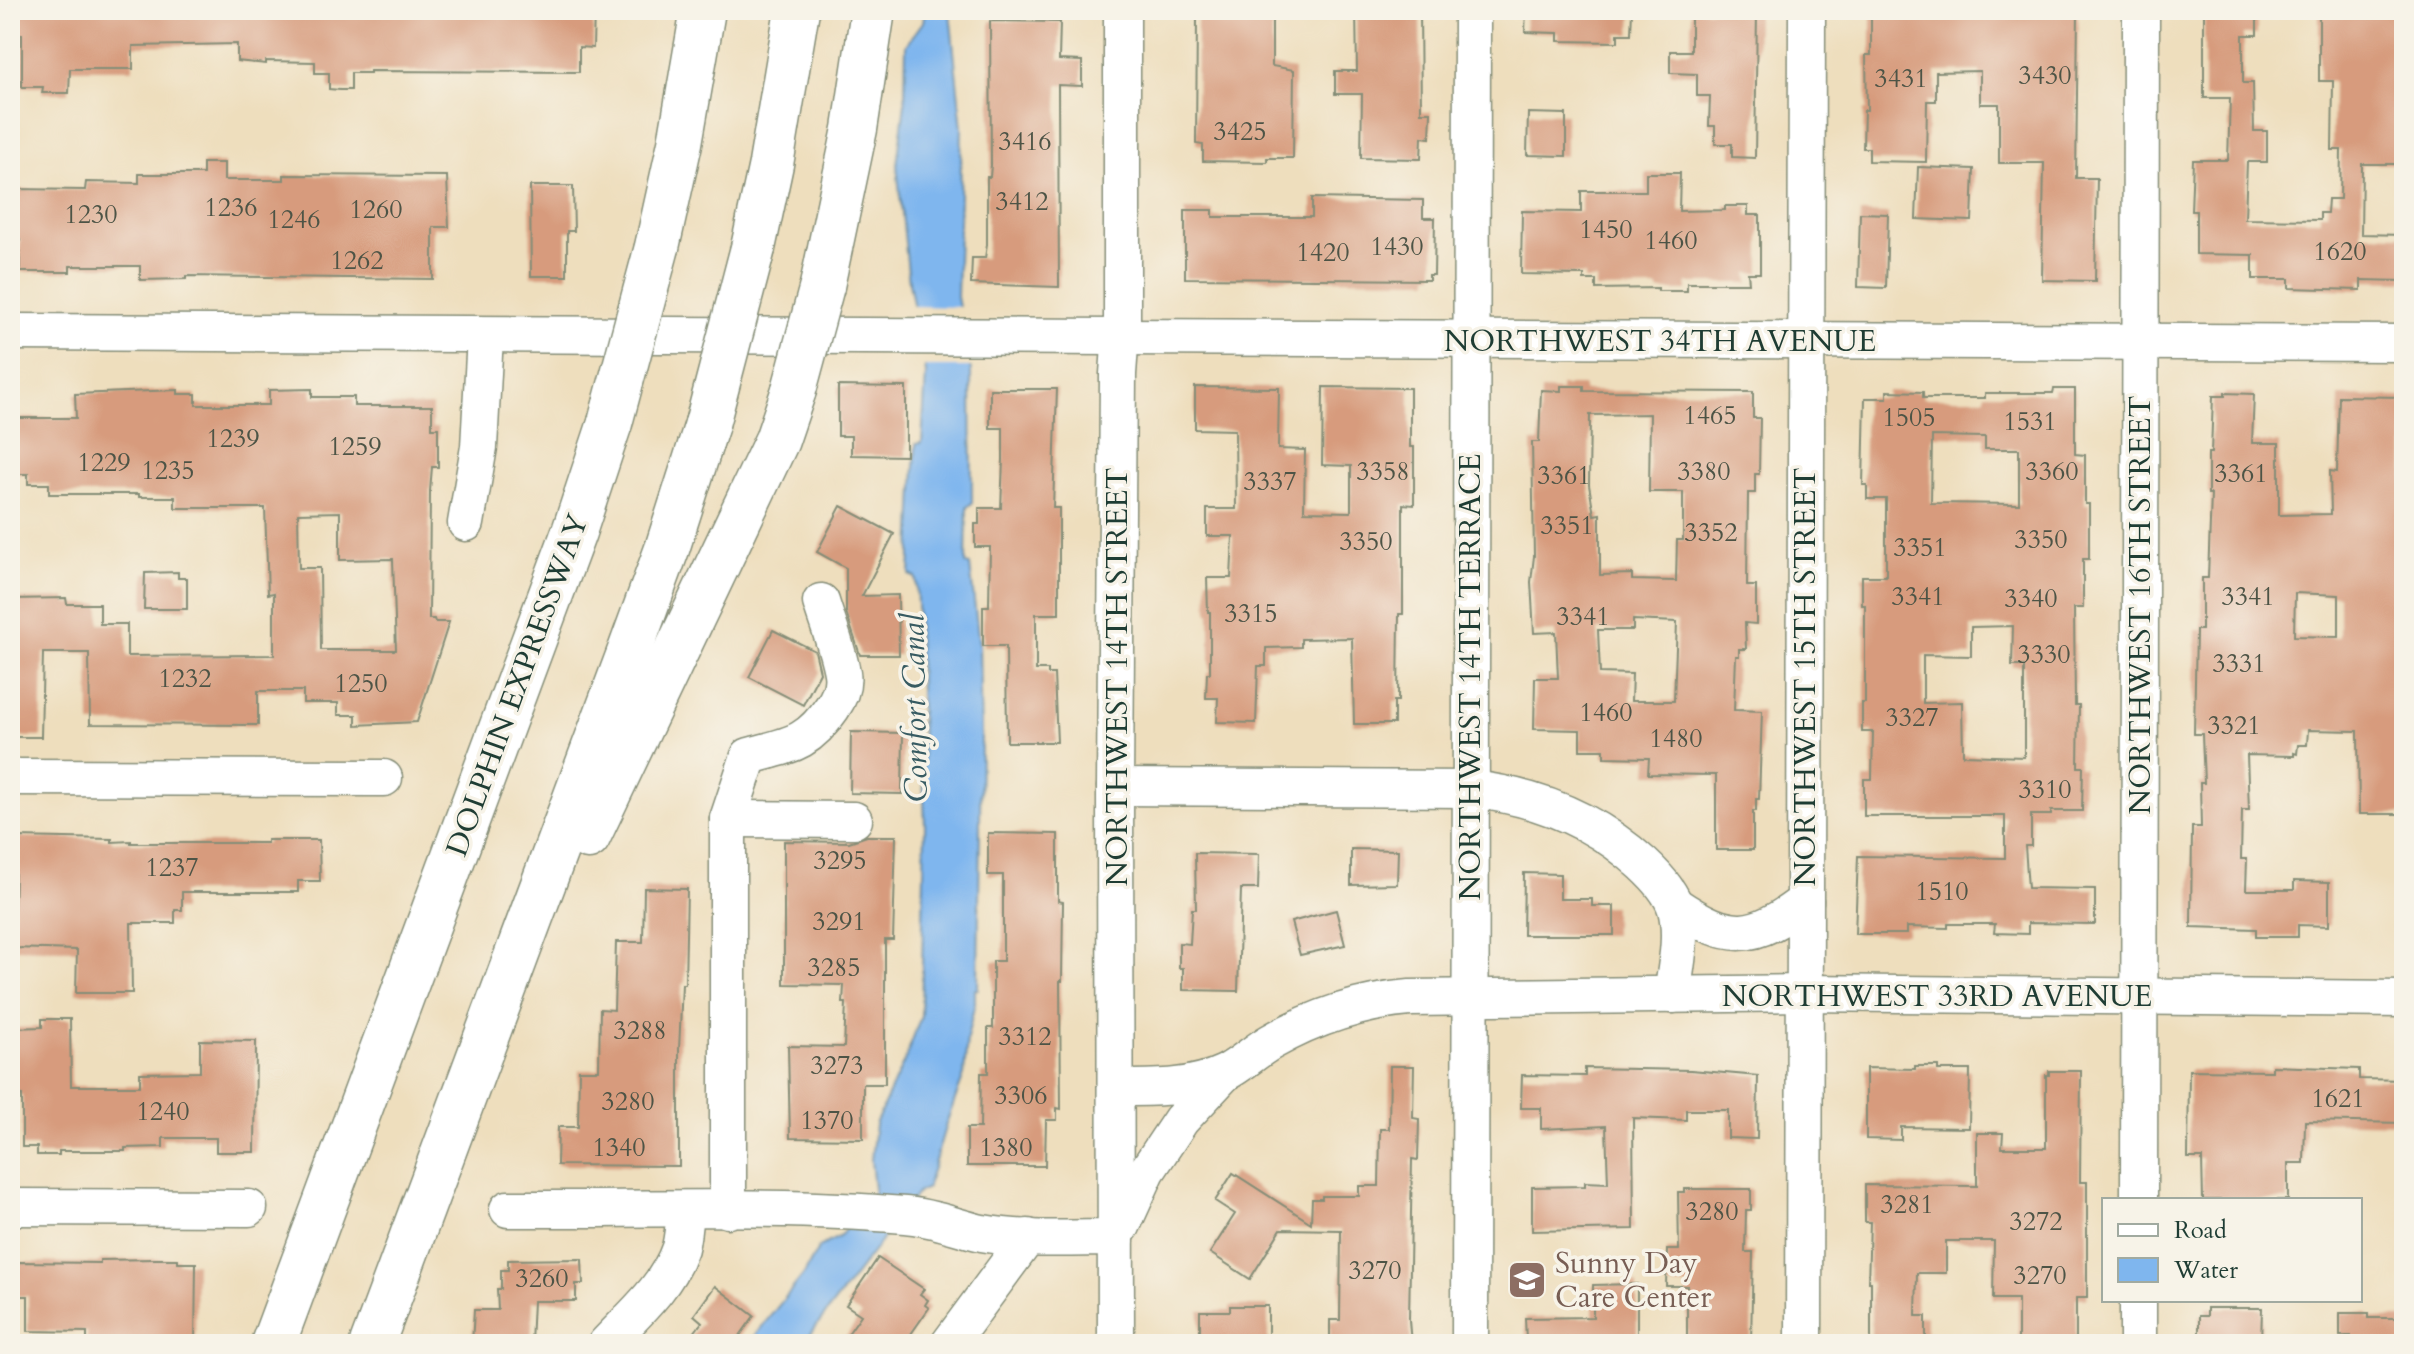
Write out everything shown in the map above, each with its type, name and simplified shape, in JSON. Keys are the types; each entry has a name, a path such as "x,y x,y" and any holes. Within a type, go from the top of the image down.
{"highway":[{"name":"DOLPHIN EXPRESSWAY","path":"273,1344 574,532 610,423 657,247 680,143 703,10"},
{"path":"372,1344 667,549 707,424 753,248 774,150 797,10"},
{"path":"466,1092 777,440 822,286 855,129 873,10"}],"street":[{"name":"NORTHWEST 14TH STREET","path":"1116,1344 1115,787 1122,10"},
{"name":"NORTHWEST 14TH TERRACE","path":"1470,1344 1472,10"},
{"name":"NORTHWEST 15TH STREET","path":"1804,1344 1807,10"},
{"name":"NORTHWEST 16TH STREET","path":"2139,1198 2141,10"},
{"name":"NORTHWEST 34TH AVENUE","path":"10,332 2404,343"},
{"path":"466,523 479,447 485,336"},
{"path":"728,1210 728,819 749,756 801,741 814,732 842,688 843,675 821,602"},
{"path":"10,777 384,778"},
{"path":"1115,787 1470,789 1495,792 1546,805 1591,825 1613,839 1654,875 1675,905 1712,927 1736,932 1762,929 1805,901"},
{"path":"728,819 854,820"},
{"path":"1672,995 1679,929 1675,905"},
{"name":"NORTHWEST 33RD AVENUE","path":"1225,1073 1268,1044 1342,1009 1386,1000 1470,995 1804,993 2404,999"},
{"path":"1116,1088 1171,1087 1225,1073"},
{"path":"508,1209 903,1215 933,1218 982,1233 1116,1238 1147,1171 1176,1127 1225,1073"},
{"path":"10,1207 249,1208"},
{"path":"606,1344 659,1287 673,1267 681,1246 685,1210"},
{"path":"949,1344 1028,1237"},
{"path":"2138,1302 2138,1344"}],"water":[{"path":"925,10 953,12 950,12 962,128 957,297 971,371 972,503 967,507 966,564 970,565 979,644 978,989 975,989 967,1038 964,1075 927,1188 918,1192 803,1344 748,1344 804,1274 819,1247 839,1237 871,1200 874,1189 871,1160 875,1124 921,1016 925,826 916,578 910,575 916,444 922,443 926,373 909,282 897,165 905,103 906,45 923,22"}],"pier":[{"path":"910,306 962,307 974,367 921,367"}],"building":[{"path":"18,10 594,10 593,48 579,47 579,72 370,71 351,73 351,90 340,90 329,89 329,73 315,73 315,62 266,61 266,64 237,61 237,44 133,46 133,69 70,69 69,93 42,93 43,87 22,87 22,34 18,34"},
{"path":"1356,10 1420,10 1421,112 1431,112 1430,138 1422,137 1421,159 1361,158 1362,94 1335,94 1335,71 1357,71"},
{"path":"1526,10 1632,10 1631,34 1618,34 1618,42 1558,41 1558,33 1525,32"},
{"path":"1691,10 1757,10 1755,158 1732,157 1732,144 1715,144 1715,126 1709,126 1710,96 1697,96 1697,74 1670,73 1670,51 1691,51"},
{"path":"1871,10 1904,10 1904,17 2009,17 2009,10 2078,10 2076,178 2097,178 2095,281 2042,280 2044,163 1999,163 1999,104 1980,104 1980,71 1936,72 1936,101 1927,101 1926,162 1869,161 1869,148 1863,148 1864,110 1867,110 1866,55 1871,55"},
{"path":"2204,10 2257,10 2257,35 2243,35 2243,83 2253,83 2254,131 2267,131 2267,162 2247,162 2245,219 2320,220 2320,213 2327,213 2328,199 2340,199 2341,150 2332,150 2333,81 2319,81 2319,10 2404,10 2404,164 2362,164 2361,234 2404,235 2404,281 2361,280 2361,290 2289,288 2289,279 2253,279 2253,255 2196,254 2196,211 2191,211 2193,160 2228,160 2230,98 2204,98"},
{"path":"1197,16 1272,16 1272,66 1294,70 1293,158 1267,158 1267,162 1203,161 1203,145 1196,144"},
{"path":"990,21 1060,22 1059,60 1082,61 1082,86 1058,85 1059,287 971,284 972,258 985,258 987,245 987,177 990,177 991,165"},
{"path":"1528,113 1566,114 1566,156 1527,155"},
{"path":"203,163 224,163 224,180 284,180 284,175 447,176 449,227 433,227 433,279 186,276 186,279 140,280 140,266 70,266 70,272 20,272 20,239 13,239 13,189 85,190 86,182 139,183 139,174 203,174"},
{"path":"1918,167 1974,169 1972,221 1916,219"},
{"path":"1646,173 1680,173 1679,211 1748,206 1748,215 1760,215 1760,273 1748,273 1749,283 1687,283 1687,291 1596,289 1596,280 1584,280 1584,275 1521,274 1522,211 1581,212 1581,191 1646,191"},
{"path":"530,186 573,186 574,231 567,231 567,276 531,276"},
{"path":"1312,198 1423,200 1423,218 1435,218 1434,275 1429,275 1429,280 1185,278 1185,210 1213,210 1213,217 1312,217"},
{"path":"1860,213 1888,214 1886,288 1858,287"},
{"path":"838,386 906,387 906,456 851,455 851,436 838,436"},
{"path":"1561,386 1584,386 1584,391 1753,392 1753,418 1760,418 1759,474 1755,474 1755,493 1748,493 1747,586 1756,586 1756,624 1745,623 1746,649 1739,649 1739,656 1736,656 1734,710 1762,711 1759,799 1756,799 1756,811 1753,811 1753,850 1716,850 1716,775 1648,774 1649,758 1604,757 1604,750 1580,750 1580,730 1534,729 1535,678 1558,678 1556,632 1534,633 1531,582 1534,556 1532,442 1539,442 1541,390 1561,391","holes":["1650,414 1649,492 1683,492 1683,540 1677,540 1676,581 1632,580 1632,574 1600,575 1600,514 1594,515 1589,485 1590,415","1633,620 1677,622 1674,701 1631,701 1632,674 1600,673 1598,630 1633,630"]},
{"path":"1195,387 1279,388 1278,449 1305,450 1304,511 1351,512 1351,466 1322,465 1323,387 1410,388 1414,505 1403,504 1403,614 1399,614 1398,701 1394,701 1394,724 1354,724 1352,638 1301,639 1301,647 1266,648 1266,666 1258,666 1256,723 1217,722 1218,698 1206,698 1207,673 1210,673 1207,578 1231,578 1233,536 1207,536 1207,509 1236,509 1235,430 1195,429"},
{"path":"312,389 312,397 354,397 354,406 432,406 432,428 438,428 438,467 432,467 430,491 429,619 449,622 417,722 356,725 356,715 338,715 338,703 303,703 303,691 258,691 258,725 90,724 89,653 43,653 41,737 12,737 10,599 66,598 67,604 100,604 100,624 127,624 127,656 274,655 274,593 268,594 265,508 175,508 175,497 139,497 139,494 49,494 49,484 28,484 28,474 14,474 13,418 76,418 75,394 178,390 178,394 196,394 196,405 269,405 269,390","holes":["340,512 340,560 393,559 396,650 321,650 320,568 299,568 298,513"]},
{"path":"990,389 1057,389 1053,508 1059,508 1059,614 1036,614 1036,670 1048,670 1048,674 1054,674 1057,742 1007,742 1006,646 983,646 983,606 989,606 990,547 975,547 975,524 979,524 979,508 1001,508 1003,460 1003,428 990,428"},
{"path":"2054,389 2075,389 2075,454 2085,455 2085,504 2089,504 2089,559 2083,559 2083,608 2074,608 2075,705 2079,705 2078,767 2083,767 2082,811 2051,811 2051,815 2031,815 2031,846 2025,846 2028,888 2095,889 2095,924 2028,923 2028,934 1994,933 1995,924 1948,924 1948,928 1907,927 1907,934 1855,934 1858,856 2005,858 2005,816 1864,816 1864,779 1872,779 1873,732 1862,732 1865,605 1862,605 1862,576 1886,576 1886,499 1867,499 1867,485 1863,485 1865,398 1887,398 1887,391 1923,392 1923,398 1985,398 1985,393 2053,393","holes":["1932,436 1985,437 1985,449 2019,449 2019,504 1931,503","2013,626 2012,666 2024,666 2024,757 1963,755 1962,702 1923,703 1923,655 1971,656 1971,627"]},
{"path":"2225,393 2254,394 2252,443 2279,443 2279,515 2331,514 2330,471 2337,472 2339,396 2404,397 2404,814 2359,814 2358,731 2308,730 2307,745 2298,745 2294,756 2247,755 2249,810 2242,810 2241,859 2247,859 2246,890 2294,890 2294,881 2329,882 2329,926 2298,925 2298,937 2256,937 2256,929 2191,927 2192,827 2201,827 2200,783 2204,783 2202,734 2194,734 2196,630 2202,630 2202,578 2208,578 2211,494 2208,494 2208,453 2211,453 2213,396 2225,396","holes":["2295,593 2339,595 2339,637 2294,636"]},
{"path":"841,506 894,534 862,596 898,595 899,655 860,655 846,612 846,568 817,552"},
{"path":"178,572 178,578 187,578 187,609 144,609 145,573"},
{"path":"773,630 815,651 820,672 803,705 749,677"},
{"path":"851,732 903,733 902,794 850,793"},
{"path":"988,833 1058,834 1058,901 1063,902 1061,1109 1057,1108 1057,1120 1046,1120 1045,1166 967,1166 967,1128 980,1128 981,1073 988,1073 988,1028 993,1028 993,961 1003,961 1003,875 988,875"},
{"path":"867,836 896,836 893,940 885,940 885,1084 863,1084 863,1139 790,1138 788,1046 844,1047 846,1003 843,1003 844,985 784,984 784,841 849,842"},
{"path":"16,837 112,839 112,842 131,843 319,840 320,881 298,881 298,892 182,892 182,910 175,910 175,923 131,923 132,993 76,993 77,950 13,948"},
{"path":"1351,849 1398,850 1397,884 1351,885"},
{"path":"1195,853 1259,854 1258,889 1241,889 1238,991 1183,990 1179,943 1190,944 1192,909 1196,909"},
{"path":"1524,873 1560,874 1560,899 1592,899 1592,906 1614,906 1614,935 1523,935"},
{"path":"644,888 687,889 685,984 682,984 679,1050 679,1166 557,1165 558,1127 578,1127 579,1070 599,1070 600,1009 614,1010 616,942 643,942"},
{"path":"1336,910 1345,945 1300,955 1291,922"},
{"path":"42,1019 70,1019 71,1086 140,1086 140,1073 200,1072 200,1040 256,1041 255,1152 216,1152 216,1138 163,1138 163,1147 125,1148 125,1151 59,1151 59,1155 37,1155 37,1147 22,1147 22,1095 13,1094 13,1028 42,1027"},
{"path":"1390,1066 1414,1066 1413,1118 1419,1119 1418,1160 1412,1159 1411,1344 1330,1344 1330,1320 1340,1320 1341,1230 1281,1229 1250,1279 1210,1253 1235,1214 1215,1201 1233,1173 1311,1223 1312,1199 1359,1196 1359,1186 1379,1186 1380,1129 1389,1129"},
{"path":"1915,1066 1970,1070 1969,1128 1901,1127 1901,1140 1866,1139 1866,1068 1915,1069"},
{"path":"2272,1066 2359,1069 2359,1079 2404,1080 2404,1123 2305,1121 2304,1163 2288,1163 2288,1198 2203,1198 2202,1158 2188,1158 2189,1070 2272,1071"},
{"path":"1585,1068 1691,1070 1758,1076 1757,1139 1728,1138 1728,1110 1686,1110 1686,1120 1633,1118 1634,1229 1532,1231 1532,1187 1608,1183 1606,1126 1541,1129 1541,1108 1521,1108 1522,1075 1585,1076"},
{"path":"2049,1071 2081,1071 2080,1182 2087,1182 2087,1298 2076,1298 2076,1344 2018,1344 2018,1299 1993,1299 1994,1241 1946,1241 1946,1273 1917,1273 1916,1316 1926,1316 1926,1344 1871,1344 1871,1282 1868,1282 1870,1222 1865,1222 1865,1185 1977,1186 1977,1133 2003,1133 2002,1148 2046,1148 2046,1075"},
{"path":"1684,1189 1751,1189 1751,1210 1746,1210 1745,1252 1753,1252 1751,1342 1687,1344 1687,1286 1666,1286 1667,1250 1679,1250 1678,1192 1684,1192"},
{"path":"878,1258 924,1289 920,1294 928,1300 925,1305 929,1308 904,1344 841,1344 861,1315 846,1305"},
{"path":"178,1259 178,1263 196,1263 195,1344 87,1344 87,1332 28,1331 28,1296 16,1296 17,1262 100,1263 100,1260"},
{"path":"582,1259 583,1284 576,1284 576,1301 533,1301 531,1344 472,1344 474,1310 498,1310 497,1289 501,1289 501,1270 508,1270 508,1260"},
{"path":"1637,1284 1637,1344 1535,1344 1535,1339 1526,1339 1525,1318 1593,1317 1593,1285"},
{"path":"715,1286 754,1316 734,1344 686,1344 702,1322 694,1315"},
{"path":"1230,1306 1268,1306 1268,1344 1200,1344 1200,1311 1230,1311"},
{"path":"2207,1308 2262,1308 2261,1344 2204,1344 2205,1339 2199,1339 2199,1316 2207,1316"},
{"path":"2340,1313 2369,1313 2369,1318 2404,1318 2404,1344 2351,1344 2351,1336 2340,1336"}],"place":[{"name":"Sunny Day Care Center","path":"1527,1280"}],"water label":[{"name":"Comfort Canal","path":"914,708"}]}
